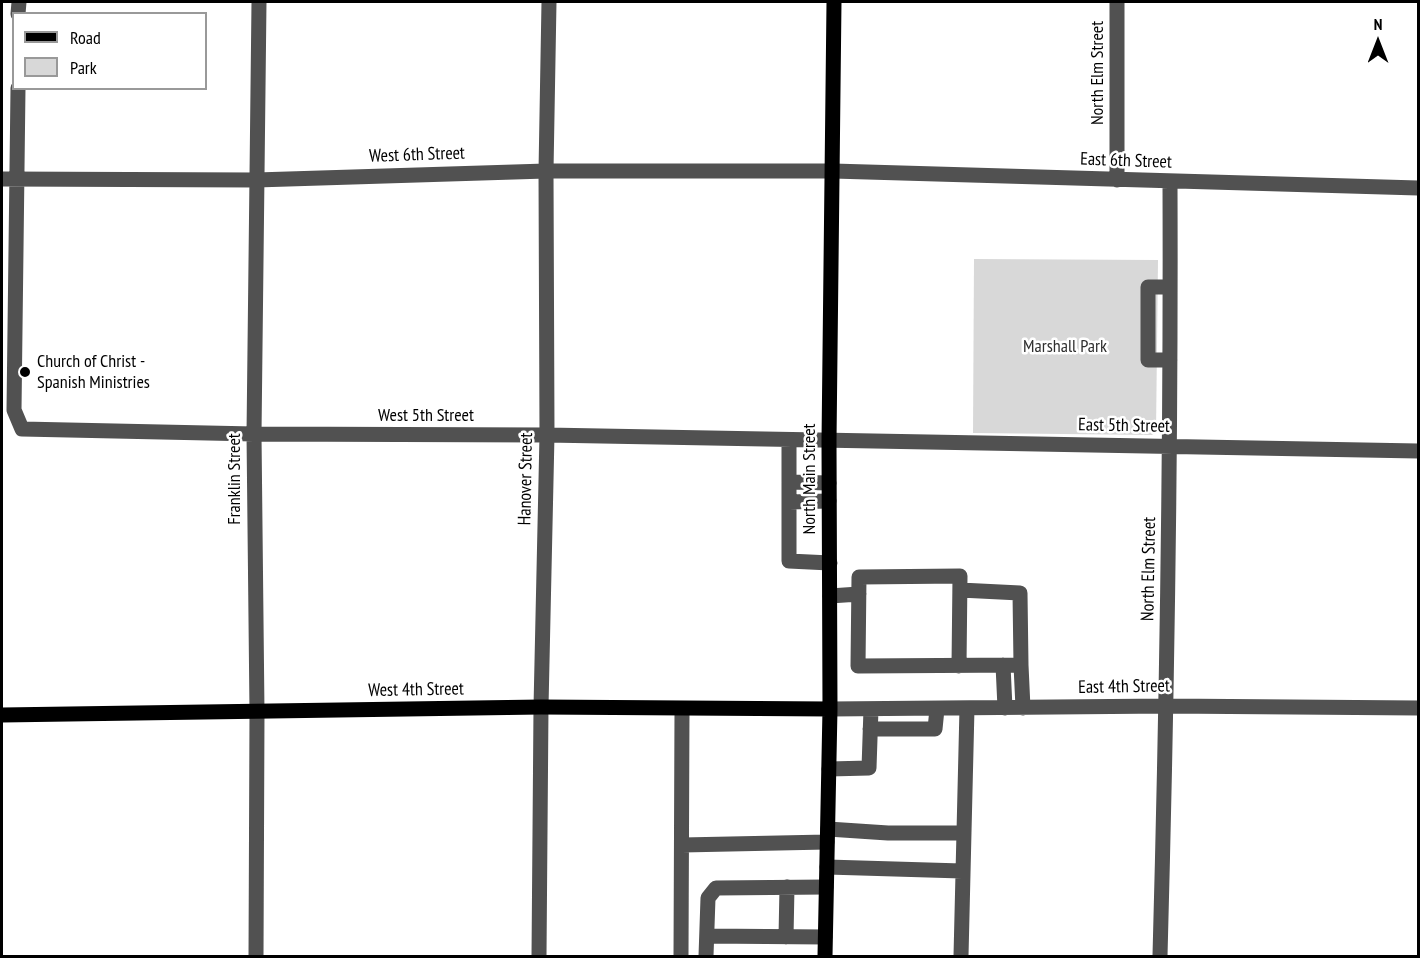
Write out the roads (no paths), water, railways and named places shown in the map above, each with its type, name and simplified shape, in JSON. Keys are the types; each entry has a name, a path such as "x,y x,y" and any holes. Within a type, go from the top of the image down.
{"main road":[{"name":"North Main Street","path":"825,957 830,709 829,441 834,2"},
{"name":"West 4th Street","path":"2,715 541,707 830,709"}],"street":[{"name":"Franklin Street","path":"256,957 257,712 254,435 259,2"},
{"name":"Hanover Street","path":"539,957 541,707 547,435 546,171 549,2"},
{"name":"North Elm Street","path":"1117,2 1117,180"},
{"path":"9,179 18,90"},
{"name":"West 6th Street","path":"9,179 256,180 546,171 833,171"},
{"name":"East 6th Street","path":"833,171 1419,188"},
{"name":"West 5th Street","path":"9,179 14,411 22,429 254,435 547,435 829,441"},
{"name":"North Elm Street","path":"1160,957 1167,706 1170,182"},
{"path":"1170,287 1148,287 1148,360 1170,360"},
{"path":"789,440 789,561 830,563"},
{"name":"East 5th Street","path":"829,441 1419,451"},
{"path":"789,482 830,483"},
{"path":"789,502 830,501"},
{"path":"958,666 960,576 859,577 858,666 958,666 1021,665"},
{"path":"960,590 1020,593 1023,708"},
{"path":"830,596 859,594"},
{"path":"1003,665 1005,708"},
{"name":"East 4th Street","path":"830,709 1167,706 1419,708"},
{"path":"961,957 967,708"},
{"path":"681,709 681,957"},
{"path":"829,769 869,768 871,709"},
{"path":"870,729 935,729 937,709"},
{"path":"682,845 888,833 963,833"},
{"path":"827,867 962,871"},
{"path":"706,957 708,898 716,888 826,886"},
{"path":"786,937 787,887"},
{"path":"707,936 825,938"}],"place":[{"name":"Church of Christ - Spanish Ministries","path":"25,372"}],"park label":[{"name":"Marshall Park","path":"1065,347"}]}
